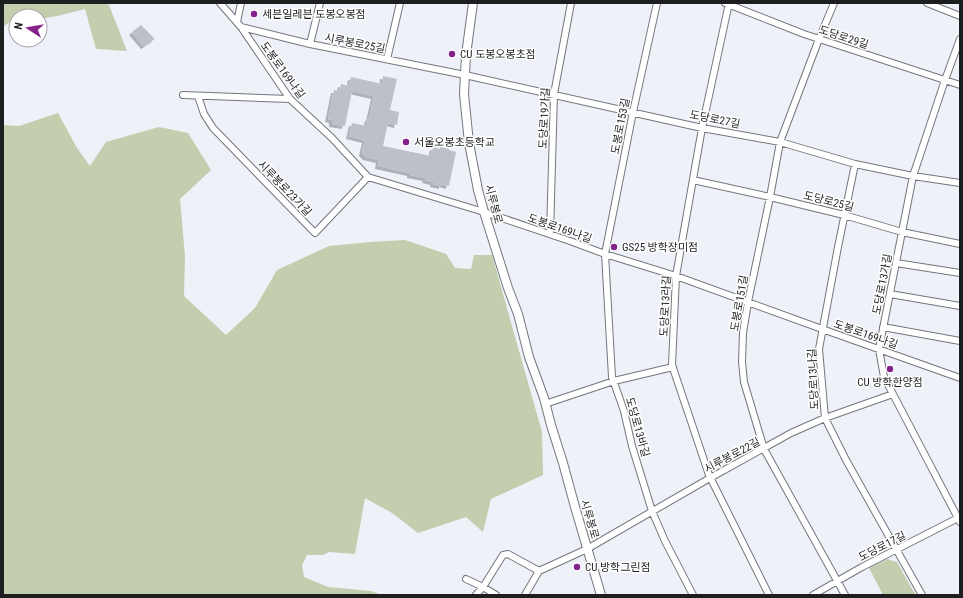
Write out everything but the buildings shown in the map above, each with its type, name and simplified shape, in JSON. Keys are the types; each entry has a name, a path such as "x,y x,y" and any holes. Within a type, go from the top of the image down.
{"street":[{"name":"도봉로169나길","path":"220,3 241,27 290,99 332,138 368,177 484,212 605,254 676,276 822,330 960,378"},
{"path":"236,22 241,3"},
{"path":"310,44 320,3"},
{"path":"387,60 400,3"},
{"name":"시루봉로","path":"473,3 466,55 464,94 469,143 484,212 508,288 518,314 529,357 563,463 601,595"},
{"name":"도당로19가길","path":"550,234 554,94 571,3"},
{"name":"도봉로153길","path":"605,254 633,112 657,3"},
{"name":"도봉로151길","path":"834,3 780,142 748,302 742,362 744,382 764,449 845,595"},
{"path":"927,3 960,16"},
{"name":"도당로29길","path":"728,4 819,39 960,85"},
{"name":"도당로13라길","path":"728,4 702,128 676,276 672,365 710,478 769,595"},
{"name":"시루봉로25길","path":"241,27 310,44 465,75"},
{"name":"도당로13가길","path":"959,519 884,377 879,349 913,176 960,39"},
{"name":"도당로27길","path":"465,75 702,128 780,142 855,164 913,176 960,183"},
{"path":"183,96 290,99"},
{"name":"시루봉로23가길","path":"198,96 204,114 213,128 315,233 368,177"},
{"name":"도당로13나길","path":"855,164 819,349 825,418 846,460 922,595"},
{"name":"도당로25길","path":"693,180 844,215 902,232 960,244"},
{"name":"도당로13바길","path":"605,254 612,377 624,411 632,446 652,511 665,541 693,595"},
{"path":"896,263 960,273"},
{"path":"890,294 960,306"},
{"path":"883,327 960,340"},
{"path":"545,404 614,382 673,367"},
{"name":"시루봉로22길","path":"587,549 710,478 791,434 825,418 893,394"},
{"name":"도당로17길","path":"813,595 862,567 959,519"},
{"name":"시루봉로","path":"539,571 587,549"},
{"path":"476,595 483,587 503,555 508,554 539,571 525,595"},
{"path":"466,579 496,595"}],"green space":[{"path":"3,3 103,3 109,5 127,51 96,49 85,9 48,18 48,8 8,8 8,23 3,27"},
{"path":"58,113 77,148 90,166 106,142 159,127 188,133 211,170 180,199 185,256 184,296 226,335 255,308 277,270 329,246 405,240 446,254 455,268 471,269 474,255 492,255 542,432 543,475 491,499 483,532 466,517 418,533 392,513 365,498 355,554 329,552 323,555 307,555 302,565 304,577 328,587 371,591 382,595 3,595 3,125 19,126"},
{"path":"887,559 897,562 915,594 883,595 869,568"}],"place":[{"name":"세븐일레븐 도봉오봉점","path":"254,14"},
{"name":"CU 도봉오봉초점","path":"452,54"},
{"name":"서울오봉초등학교","path":"406,142"},
{"name":"GS25 방학장미점","path":"614,247"},
{"name":"CU 방학한양점","path":"890,369"},
{"name":"CU 방학그린점","path":"577,567"}]}
